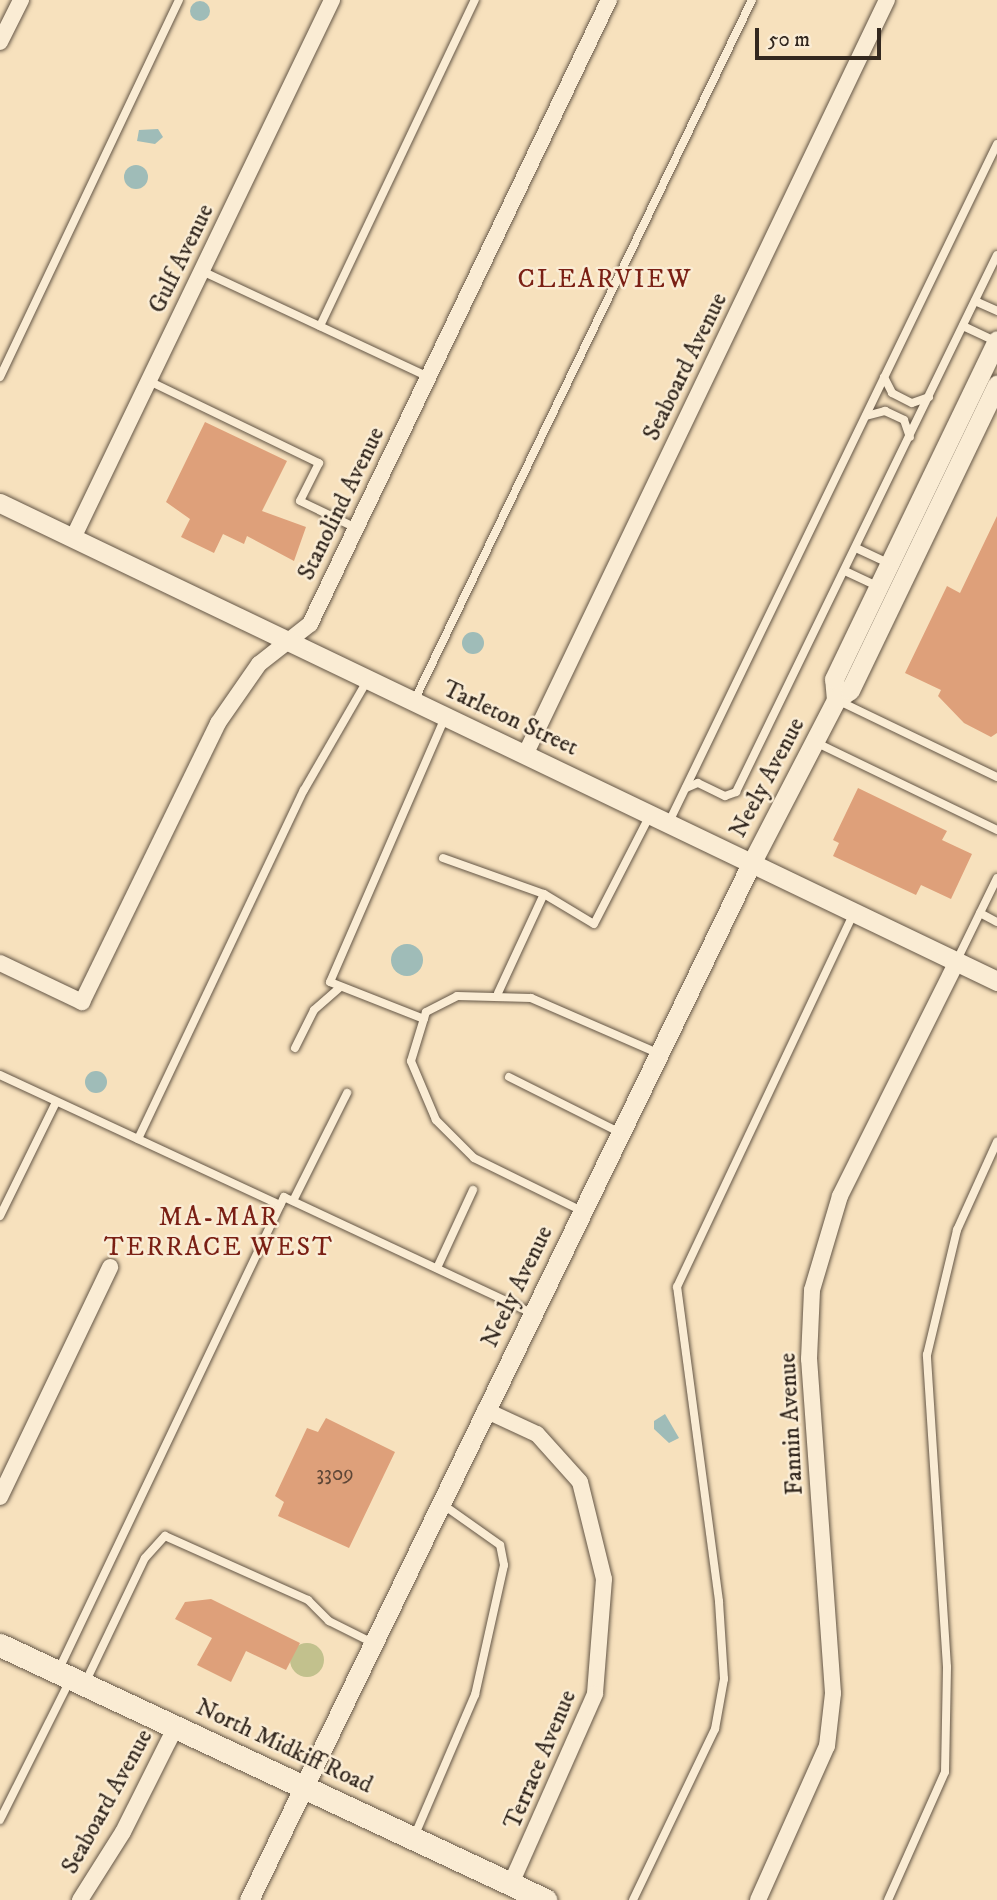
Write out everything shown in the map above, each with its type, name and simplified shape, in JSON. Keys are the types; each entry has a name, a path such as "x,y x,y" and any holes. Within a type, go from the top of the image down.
{"main road":[{"name":"North Midkiff Road","path":"0,1645 305,1784 545,1900"}],"street":[{"path":"0,42 20,0"},
{"name":"Gulf Avenue","path":"73,538 332,0"},
{"name":"Stanolind Avenue","path":"0,963 82,1002 218,723 259,664 310,624 610,0"},
{"name":"Seaboard Avenue","path":"526,753 887,0"},
{"name":"Neely Avenue","path":"836,700 834,679 997,341"},
{"name":"Neely Avenue","path":"249,1900 752,862 836,700 850,690 997,385"},
{"name":"Tarleton Street","path":"0,503 997,981"},
{"name":"Fannin Avenue","path":"758,1900 827,1746 833,1693 809,1359 813,1290 840,1196 957,961"},
{"path":"0,1497 110,1268"},
{"name":"Terrace Avenue","path":"485,1410 537,1434 580,1482 604,1579 595,1694 511,1884"},
{"name":"Seaboard Avenue","path":"80,1900 123,1832 176,1726"}],"lane":[{"path":"0,377 179,0"},
{"path":"320,326 475,0"},
{"path":"414,701 752,0"},
{"path":"669,822 997,144"},
{"path":"686,788 698,783 725,796 736,792 997,255"},
{"path":"202,271 428,377"},
{"path":"975,301 997,311"},
{"path":"963,326 997,341"},
{"path":"884,377 892,393 912,403 929,397"},
{"path":"149,381 319,463 300,501 356,528"},
{"path":"866,416 885,411 904,420 910,437"},
{"path":"856,548 888,563"},
{"path":"845,571 877,586"},
{"path":"138,1139 298,802 368,679"},
{"path":"836,700 997,777"},
{"path":"424,1019 339,988 330,982 446,716"},
{"path":"815,742 997,830"},
{"path":"443,858 544,894 594,924 651,813"},
{"path":"957,961 997,878"},
{"path":"498,993 544,894"},
{"path":"633,1900 715,1729 724,1679 719,1601 677,1287 855,912"},
{"path":"980,913 997,922"},
{"path":"295,1048 314,1010 339,988"},
{"path":"583,1211 474,1158 436,1120 411,1061 424,1019 457,996 498,993 531,998 660,1054"},
{"path":"0,1075 281,1205"},
{"path":"509,1077 621,1133"},
{"path":"293,1201 347,1093"},
{"path":"0,1216 56,1102"},
{"path":"888,1900 945,1772 947,1667 927,1355 957,1230 997,1142"},
{"path":"437,1268 473,1190"},
{"path":"0,1819 72,1678 284,1197 532,1313"},
{"path":"414,1837 475,1695 504,1565 500,1545 440,1503"},
{"path":"72,1678 145,1558 165,1536 308,1600 329,1622 373,1643"}],"shaded area":[{"path":"307,1643 319,1648 324,1660 319,1672 307,1677 295,1672 290,1660 295,1648"}],"water":[{"path":"196,1 204,1 210,11 204,21 196,21 190,15 190,7"},
{"path":"158,129 163,137 155,144 137,141 139,130"},
{"path":"136,165 144,169 148,177 144,185 136,189 128,185 124,177 128,169"},
{"path":"473,632 483,639 484,643 477,653 473,654 463,647 462,643 469,633"},
{"path":"407,944 418,949 423,960 418,971 407,976 396,971 391,960 396,949"},
{"path":"96,1071 104,1074 107,1082 104,1090 96,1093 88,1090 85,1082 88,1074"},
{"path":"665,1414 679,1438 669,1443 654,1429 654,1421"}],"building":[{"path":"205,422 287,461 262,511 306,527 294,561 247,536 244,544 223,534 214,553 181,537 190,519 166,502"},
{"path":"997,516 997,733 991,737 964,723 938,696 941,690 905,673 947,586 960,593"},
{"path":"858,788 947,831 942,840 972,854 951,899 921,885 916,895 833,856 839,843 833,840"},
{"path":"326,1418 395,1452 349,1548 278,1516 284,1502 275,1496 307,1428 318,1432"},
{"path":"211,1599 300,1643 286,1670 246,1651 231,1682 197,1665 212,1638 175,1619 185,1602"}],"district":[{"name":"CLEARVIEW","path":"605,280"},
{"name":"MA-MAR TERRACE WEST","path":"219,1233"}]}
